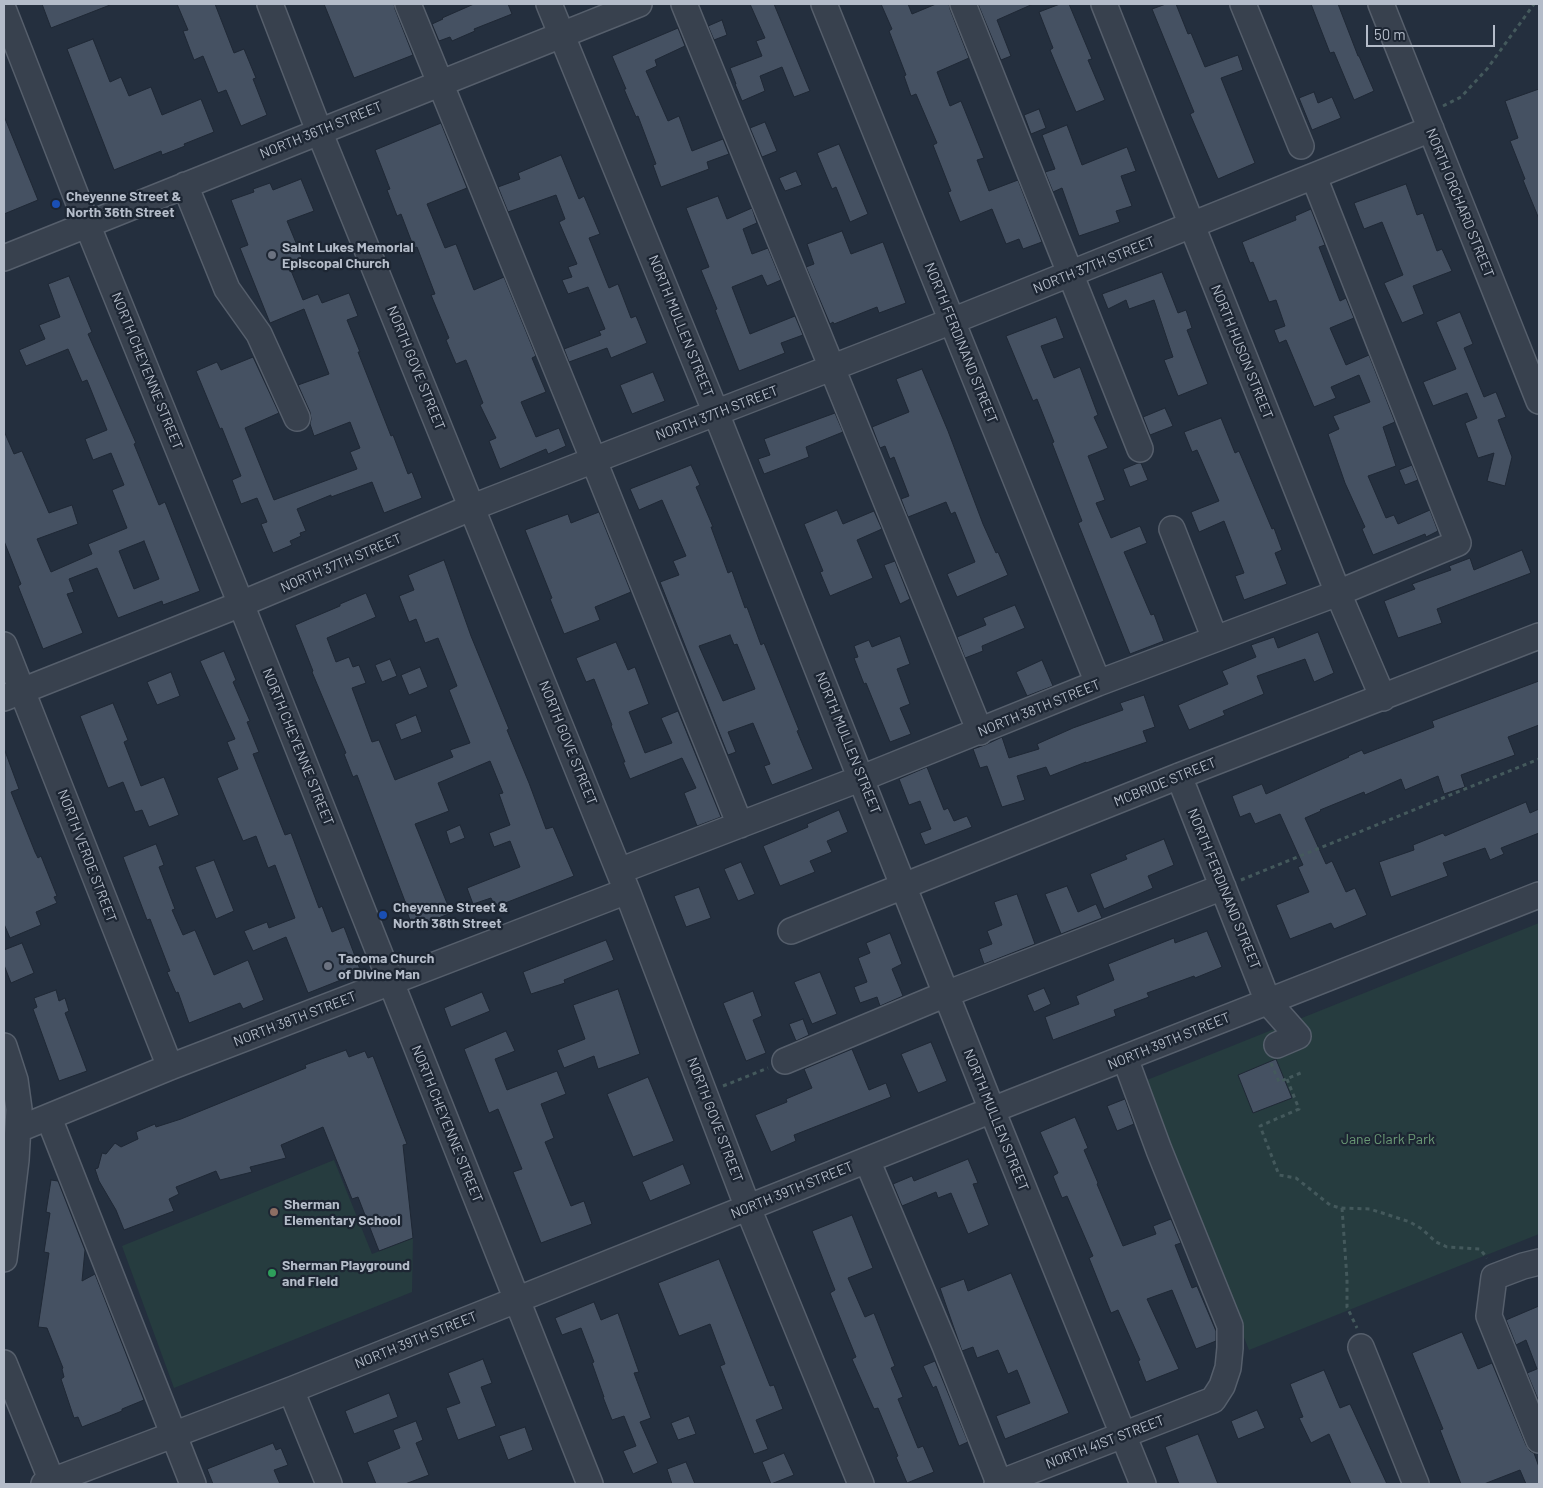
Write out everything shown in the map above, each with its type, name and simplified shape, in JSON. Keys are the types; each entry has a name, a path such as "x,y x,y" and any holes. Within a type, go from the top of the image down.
{"street":[{"name":"NORTH GOVE STREET","path":"270,4 319,131 623,881 748,1208 861,1484"},
{"path":"408,4 740,825"},
{"name":"NORTH MULLEN STREET","path":"549,4 716,413 992,1110 1144,1484"},
{"name":"NORTH 36TH STREET","path":"4,258 639,4"},
{"path":"684,4 980,732"},
{"name":"NORTH FERDINAND STREET","path":"824,4 1098,683"},
{"path":"963,4 1140,449"},
{"name":"NORTH HUSON STREET","path":"1104,4 1338,593 1383,698"},
{"path":"1243,4 1301,146"},
{"name":"NORTH ORCHARD STREET","path":"1380,4 1539,401"},
{"name":"NORTH CHEYENNE STREET","path":"4,11 87,224 241,604 590,1484"},
{"name":"NORTH 37TH STREET","path":"13,694 241,604 473,508 831,369 1314,177 1427,121"},
{"name":"NORTH 38TH STREET","path":"20,1130 170,1067 390,982 623,881 740,825 980,732 1098,683 1338,593 1458,543 1314,177"},
{"path":"185,185 226,289 259,334 297,418"},
{"path":"1172,529 1215,639"},
{"name":"MCBRIDE STREET","path":"791,931 1178,776 1539,636"},
{"name":"NORTH VERDE STREET","path":"4,645 13,694 170,1067"},
{"name":"NORTH FERDINAND STREET","path":"1178,776 1268,1002"},
{"path":"785,1061 946,994 1223,887"},
{"name":"NORTH 39TH STREET","path":"50,1483 291,1390 1539,894"},
{"path":"1268,1002 1298,1036 1276,1045"},
{"path":"4,1046 16,1080 20,1109 20,1130 4,1259"},
{"name":"NORTH 41ST STREET","path":"998,1484 1213,1400 1222,1386 1228,1368 1230,1326 1159,1150 1125,1058"},
{"path":"49,1118 193,1484"},
{"path":"867,1160 945,1346 998,1484"},
{"path":"1539,1262 1497,1275 1489,1316 1539,1440"},
{"path":"1362,1347 1416,1484"},
{"path":"4,1364 50,1483"},
{"path":"291,1390 329,1484"}],"path":[{"path":"1427,121 1461,97 1488,69 1534,4"},
{"path":"1223,887 1539,759"},
{"path":"705,1094 785,1061"},
{"path":"1287,1079 1299,1109 1260,1126 1279,1175 1296,1178 1330,1205 1342,1208 1370,1209 1410,1222 1422,1229 1436,1242 1447,1247 1480,1249 1497,1275"},
{"path":"1342,1208 1347,1307 1362,1338 1362,1347"}],"green space":[{"name":"Jane Clark Park","path":"1539,923 1539,1234 1249,1350 1142,1082"},
{"name":"Sherman Playground and Field","path":"334,1160 372,1254 413,1238 412,1292 174,1388 122,1246"}],"building":[{"path":"42,4 110,4 110,5 51,28"},
{"path":"177,4 215,4 234,53 244,49 256,78 253,79 267,115 241,126 226,90 218,93 203,56 194,60 183,31 188,30"},
{"path":"324,4 394,4 413,55 354,78"},
{"path":"474,4 508,4 512,14 474,29 475,31 452,41 450,37 439,41 432,24"},
{"path":"750,4 774,4 810,91 794,97 782,67 760,76 765,91 742,101 730,68 762,56 756,41 765,38"},
{"path":"881,4 908,4 912,14 936,4 949,4 969,58 937,72 950,106 961,101 984,158 977,160 989,191 1018,180 1042,242 1023,249 1019,239 1006,244 992,209 960,222 948,192 951,191 933,145 937,143 916,94 911,96 904,76 906,75 889,31 892,29"},
{"path":"978,4 1033,4 997,20 1011,56 1001,60"},
{"path":"1060,4 1069,4 1092,59 1088,60 1105,100 1076,112 1050,50 1053,48 1039,12"},
{"path":"1166,4 1176,4 1188,34 1191,33 1205,67 1238,55 1243,70 1221,78 1255,163 1218,179 1190,114 1194,112 1152,9"},
{"path":"1311,4 1338,4 1374,91 1354,100 1334,52 1330,53"},
{"path":"722,20 727,35 714,40 708,26"},
{"path":"678,28 685,46 655,60 657,66 646,71 668,121 679,116 692,151 723,139 729,154 707,162 709,169 661,187 653,165 656,164 612,56"},
{"path":"93,39 110,82 121,77 129,96 151,87 162,115 201,99 214,132 162,155 161,151 114,170 67,49"},
{"path":"1539,89 1539,219 1510,141 1518,138 1505,101"},
{"path":"1314,92 1318,103 1332,97 1341,118 1312,130 1299,98"},
{"path":"1039,109 1046,128 1031,134 1024,115"},
{"path":"4,116 38,200 4,214"},
{"path":"765,122 777,151 762,157 750,128"},
{"path":"441,123 467,188 427,204 445,248 456,244 474,290 504,277 536,356 532,358 546,392 521,402 536,437 559,428 566,446 548,454 546,449 500,469 489,441 496,438 480,405 483,403 466,360 456,364 446,340 449,338 431,295 435,294 417,247 414,248 401,214 397,216 387,190 390,189 375,150"},
{"path":"1067,125 1082,165 1127,147 1136,171 1121,176 1132,206 1116,211 1120,222 1079,236 1062,188 1053,192 1045,172 1055,169 1042,135"},
{"path":"839,144 868,214 850,222 836,187 832,189 817,153"},
{"path":"561,155 579,199 584,196 600,234 589,238 609,288 618,284 631,318 636,316 647,343 611,358 607,348 569,362 564,349 601,335 599,331 605,329 588,287 568,294 562,280 572,277 568,267 577,264 559,222 565,219 556,195 508,212 498,187 520,179 518,173"},
{"path":"796,171 802,185 785,191 779,178"},
{"path":"301,179 314,211 287,221 304,262 290,268 303,300 318,294 322,303 349,293 358,316 347,320 360,352 358,352 391,436 393,435 408,474 412,472 422,498 384,513 372,482 331,497 331,495 297,509 306,531 300,533 301,536 290,541 292,545 273,553 261,524 267,522 257,498 241,504 232,480 241,476 196,371 217,362 221,370 253,357 279,413 245,428 274,500 357,469 350,452 360,448 350,422 314,436 310,424 310,412 298,385 329,374 304,309 270,323 240,248 248,245 231,200 254,192 253,189 270,183 273,190"},
{"path":"1406,184 1417,215 1423,213 1437,251 1442,249 1452,271 1413,286 1424,314 1402,323 1384,283 1403,275 1382,222 1364,229 1354,203"},
{"path":"718,196 727,219 752,208 757,223 743,229 752,254 768,248 781,280 767,286 762,275 732,287 750,334 795,316 803,335 781,343 785,353 739,371 701,270 709,267 686,208"},
{"path":"1311,209 1325,245 1319,247 1340,301 1346,298 1354,318 1330,328 1346,365 1369,355 1395,422 1383,427 1396,466 1368,476 1386,518 1394,515 1398,524 1430,510 1438,531 1426,537 1425,534 1373,555 1362,529 1365,527 1345,483 1328,434 1339,429 1333,416 1370,402 1359,375 1331,387 1336,398 1314,407 1286,340 1279,343 1274,330 1285,326 1276,300 1269,302 1253,262 1250,263 1242,242 1296,220 1295,216"},
{"path":"842,231 851,254 883,242 906,303 879,313 877,307 830,324 806,267 814,264 807,244"},
{"path":"1162,272 1178,313 1186,310 1192,328 1187,330 1208,384 1178,396 1164,360 1173,357 1154,300 1129,309 1126,300 1108,309 1102,294"},
{"path":"69,276 92,332 88,334 136,443 134,444 159,505 165,502 200,591 163,605 162,601 118,618 97,568 69,579 74,592 67,594 83,633 43,649 18,586 21,584 4,541 4,431 14,454 22,451 49,513 72,505 78,524 37,539 51,572 92,554 88,544 127,528 112,490 124,485 111,453 93,460 85,439 107,430 87,380 82,382 68,349 26,366 19,350 45,339 39,325 60,317 48,284","holes":["144,541 159,579 134,589 119,551"]},
{"path":"1460,312 1473,344 1464,348 1484,397 1496,392 1506,417 1498,420 1512,457 1505,486 1487,481 1494,453 1478,458 1465,423 1477,418 1467,393 1433,406 1423,382 1456,369 1436,322"},
{"path":"1056,317 1064,338 1041,346 1054,378 1080,367 1098,415 1094,417 1108,448 1088,456 1105,500 1096,503 1111,538 1140,526 1147,543 1124,552 1151,615 1154,614 1164,641 1130,654 1078,523 1082,521 1052,443 1054,442 1037,399 1033,401 1006,336"},
{"path":"922,369 983,524 1008,575 957,597 947,574 975,562 955,512 951,514 946,502 908,517 901,499 909,496 894,457 890,459 885,446 880,448 872,427 909,412 896,379"},
{"path":"653,372 665,401 632,414 620,385"},
{"path":"1165,408 1173,426 1150,435 1143,417"},
{"path":"835,413 843,432 806,447 809,457 764,474 758,459 770,455 764,439"},
{"path":"1221,418 1235,453 1239,451 1272,529 1274,528 1282,550 1275,553 1287,584 1244,600 1235,576 1244,573 1224,521 1199,532 1191,512 1219,501 1197,450 1192,452 1184,432"},
{"path":"1141,463 1148,480 1130,487 1123,469"},
{"path":"691,465 700,485 696,487 713,527 711,527 728,573 732,571 761,645 764,643 813,769 772,785 764,766 770,764 753,723 728,732 736,752 728,755 660,582 679,575 673,561 686,556 662,500 639,510 630,489","holes":["730,635 734,645 737,644 755,689 723,701 699,646"]},
{"path":"1412,465 1418,480 1405,485 1399,470"},
{"path":"837,510 843,524 874,511 882,529 857,540 873,578 830,596 820,572 823,571 804,524"},
{"path":"599,512 631,592 595,607 600,620 564,634 525,530 568,514 571,523"},
{"path":"1522,550 1531,573 1437,609 1442,623 1398,638 1384,601 1415,589 1412,584 1451,570 1449,566 1470,558 1474,570"},
{"path":"444,560 471,636 509,729 507,730 546,829 553,827 574,876 495,907 491,898 473,904 467,888 520,867 510,841 494,847 489,833 510,825 499,794 503,793 490,761 438,783 449,811 415,824 451,913 413,928 404,904 406,904 357,775 353,777 344,754 346,753 312,672 295,625 366,593 376,617 327,638 336,662 349,657 353,667 359,665 366,683 352,688 372,742 379,740 395,780 453,757 450,750 470,743 449,690 457,686 438,638 425,643 416,619 409,622 399,596 414,590 408,575"},
{"path":"895,561 910,599 900,604 884,565"},
{"path":"1015,605 1025,628 982,646 983,651 965,658 957,637 986,625 983,618"},
{"path":"1318,632 1334,673 1314,682 1305,659 1257,676 1264,694 1223,711 1225,715 1189,730 1178,705 1228,684 1222,671 1256,657 1251,645 1274,637 1278,648"},
{"path":"900,636 910,664 897,669 910,704 900,708 911,734 890,742 854,658 858,657 854,646 869,640 872,647"},
{"path":"616,642 628,670 635,667 649,704 629,712 645,753 672,743 661,718 678,711 721,817 697,826 684,793 696,788 682,758 630,779 594,679 586,682 576,658"},
{"path":"224,651 236,680 233,682 250,721 247,722 259,752 253,754 285,835 291,833 319,908 322,906 332,932 344,927 361,972 308,993 286,937 253,951 244,931 267,922 269,928 295,918 275,865 268,868 256,836 243,841 217,778 238,769 227,742 235,739 200,661"},
{"path":"390,659 397,676 382,682 375,665"},
{"path":"1042,660 1053,686 1027,696 1016,672"},
{"path":"420,667 428,687 409,695 401,675"},
{"path":"171,672 180,696 157,705 147,682"},
{"path":"1539,681 1539,725 1508,737 1515,755 1461,775 1465,787 1444,794 1438,776 1405,790 1401,779 1365,795 1364,792 1305,818 1326,864 1332,861 1346,892 1355,888 1367,915 1334,929 1331,923 1290,939 1276,905 1309,892 1298,867 1303,865 1280,814 1255,824 1250,813 1240,817 1232,796 1262,784 1266,794 1362,750 1364,754 1434,727 1432,721"},
{"path":"1144,695 1155,727 1143,731 1147,742 1050,776 1046,767 1017,776 1025,800 1002,807 987,766 980,768 973,749 1002,737 1009,758 1039,749 1037,744 1073,728 1123,710 1120,703"},
{"path":"113,703 128,740 124,742 141,786 164,777 179,815 149,827 142,810 135,812 123,782 108,788 80,716"},
{"path":"416,715 422,732 401,740 395,724"},
{"path":"5,751 19,789 11,792 35,852 38,858 41,856 57,896 54,897 57,903 36,912 41,925 10,938 4,924"},
{"path":"927,767 944,810 948,808 954,821 967,816 972,827 925,845 920,833 931,829 920,801 909,805 899,779"},
{"path":"1526,802 1530,813 1539,809 1539,833 1501,848 1504,854 1490,860 1485,848 1443,863 1448,876 1391,897 1379,862 1414,850 1413,845 1443,833 1445,836"},
{"path":"839,810 848,832 827,841 832,852 810,861 815,872 780,886 763,846 808,827 807,824"},
{"path":"460,825 465,838 450,844 446,831"},
{"path":"1164,839 1174,865 1148,876 1153,888 1104,909 1090,874 1127,859 1125,855"},
{"path":"156,844 164,865 159,867 175,909 172,910 183,935 195,930 214,975 248,960 264,1000 243,1009 240,1003 189,1023 178,992 176,993 167,972 170,971 150,919 147,920 123,857"},
{"path":"214,860 234,911 216,919 195,867"},
{"path":"741,862 755,894 738,901 724,869"},
{"path":"1067,886 1078,912 1096,904 1102,918 1061,934 1045,894"},
{"path":"699,887 711,918 686,927 674,896"},
{"path":"1017,894 1035,944 984,964 979,949 992,944 987,931 1002,925 994,902"},
{"path":"1207,931 1222,967 1195,978 1194,976 1147,993 1149,997 1114,1010 1116,1016 1053,1040 1045,1017 1079,1004 1076,996 1114,980 1108,964 1174,938 1175,943"},
{"path":"890,933 902,964 892,969 903,996 880,1006 877,997 860,1003 854,987 867,982 858,958 870,953 866,943"},
{"path":"606,940 614,960 564,980 565,983 531,994 523,972"},
{"path":"22,943 34,973 11,983 4,965 4,950"},
{"path":"820,972 837,1014 812,1024 794,982"},
{"path":"1044,988 1051,1004 1034,1012 1027,995"},
{"path":"618,989 640,1054 598,1069 594,1056 564,1068 557,1050 585,1039 573,1005"},
{"path":"56,990 59,1001 65,998 69,1011 65,1013 87,1071 59,1081 33,1009 37,1007 34,998"},
{"path":"753,991 762,1016 753,1020 766,1053 746,1061 723,1003"},
{"path":"482,992 490,1011 451,1027 444,1008"},
{"path":"803,1019 809,1035 796,1041 789,1024"},
{"path":"506,1031 515,1051 495,1059 507,1090 557,1071 566,1094 541,1104 554,1138 545,1142 571,1206 584,1201 592,1224 541,1243 513,1172 522,1169 498,1109 489,1113 464,1049"},
{"path":"931,1042 947,1081 918,1093 901,1054"},
{"path":"852,1049 869,1090 886,1083 891,1097 794,1135 796,1141 771,1152 755,1115 787,1102 786,1099 812,1088 804,1069"},
{"path":"346,1050 349,1057 365,1051 368,1058 373,1056 407,1144 403,1145 413,1238 379,1251 358,1197 352,1199 323,1127 281,1145 286,1158 250,1167 252,1172 220,1180 216,1171 176,1187 179,1194 169,1199 174,1211 124,1230 116,1210 99,1181 95,1169 98,1168 102,1153 106,1154 115,1143 121,1147 138,1139 136,1132 155,1124 156,1127 181,1119 306,1068 305,1065"},
{"path":"1276,1059 1292,1098 1253,1113 1238,1075"},
{"path":"648,1077 674,1141 633,1157 607,1094"},
{"path":"1125,1099 1134,1124 1117,1131 1107,1106"},
{"path":"1075,1117 1088,1148 1084,1150 1123,1246 1156,1234 1153,1226 1171,1219 1181,1243 1175,1245 1192,1288 1197,1286 1216,1331 1216,1341 1196,1349 1172,1290 1147,1299 1179,1369 1146,1382 1138,1361 1140,1360 1118,1310 1111,1313 1089,1258 1093,1256 1067,1196 1062,1198 1053,1176 1058,1173 1040,1132"},
{"path":"968,1159 978,1183 973,1184 989,1225 968,1234 951,1193 938,1198 936,1192 902,1206 893,1184 912,1176 914,1181"},
{"path":"683,1164 691,1184 650,1201 642,1182"},
{"path":"51,1180 58,1181 85,1250 82,1281 95,1274 144,1400 82,1427 78,1417 74,1418 61,1379 64,1377 63,1368 47,1328 38,1327 49,1253 44,1252 50,1213 46,1212"},
{"path":"852,1215 873,1268 848,1278 865,1317 874,1313 895,1366 891,1368 903,1397 898,1399 918,1448 923,1446 934,1472 907,1483 878,1408 874,1409 852,1359 856,1357 830,1293 835,1290 812,1231"},
{"path":"719,1259 770,1386 774,1385 783,1409 756,1420 768,1449 754,1454 720,1366 725,1364 710,1324 679,1336 658,1283"},
{"path":"1011,1273 1069,1413 1005,1439 996,1416 1030,1403 1017,1370 1008,1374 998,1350 977,1358 973,1347 962,1351 940,1288 964,1279 968,1291"},
{"path":"594,1302 601,1320 618,1313 639,1372 634,1373 651,1418 640,1422 658,1463 633,1474 623,1451 636,1446 624,1416 612,1420 581,1328 562,1335 555,1318"},
{"path":"1539,1306 1539,1402 1527,1373 1537,1369 1526,1340 1516,1345 1506,1320"},
{"path":"1462,1332 1478,1369 1492,1363 1526,1445 1534,1453 1539,1467 1539,1484 1526,1484 1520,1470 1484,1484 1461,1484 1440,1430 1443,1429 1412,1353"},
{"path":"483,1359 492,1383 481,1387 496,1426 458,1440 446,1408 460,1403 448,1373"},
{"path":"935,1361 968,1442 959,1446 936,1386 933,1388 923,1366"},
{"path":"1324,1370 1340,1408 1350,1404 1387,1484 1351,1484 1329,1434 1311,1443 1299,1418 1303,1417 1290,1384"},
{"path":"389,1393 398,1417 354,1434 345,1411"},
{"path":"1257,1410 1265,1428 1238,1439 1231,1421"},
{"path":"689,1416 696,1434 678,1440 671,1423"},
{"path":"416,1421 423,1440 416,1443 429,1475 405,1484 376,1484 367,1462 400,1448 393,1430"},
{"path":"525,1427 533,1450 508,1460 499,1436"},
{"path":"1198,1434 1218,1484 1179,1484 1165,1447"},
{"path":"273,1443 276,1450 281,1448 288,1465 274,1470 280,1484 213,1484 207,1469"},
{"path":"784,1453 794,1475 771,1484 762,1462"},
{"path":"686,1462 695,1484 672,1484 667,1469"}],"place":[{"name":"Cheyenne Street & North 36th Street","path":"56,204"},
{"name":"Saint Lukes Memorial Episcopal Church","path":"272,255"},
{"name":"Cheyenne Street & North 38th Street","path":"383,915"},
{"name":"Tacoma Church of Divine Man","path":"328,966"},
{"name":"Sherman Elementary School","path":"274,1212"},
{"name":"Sherman Playground and Field","path":"272,1273"}]}
